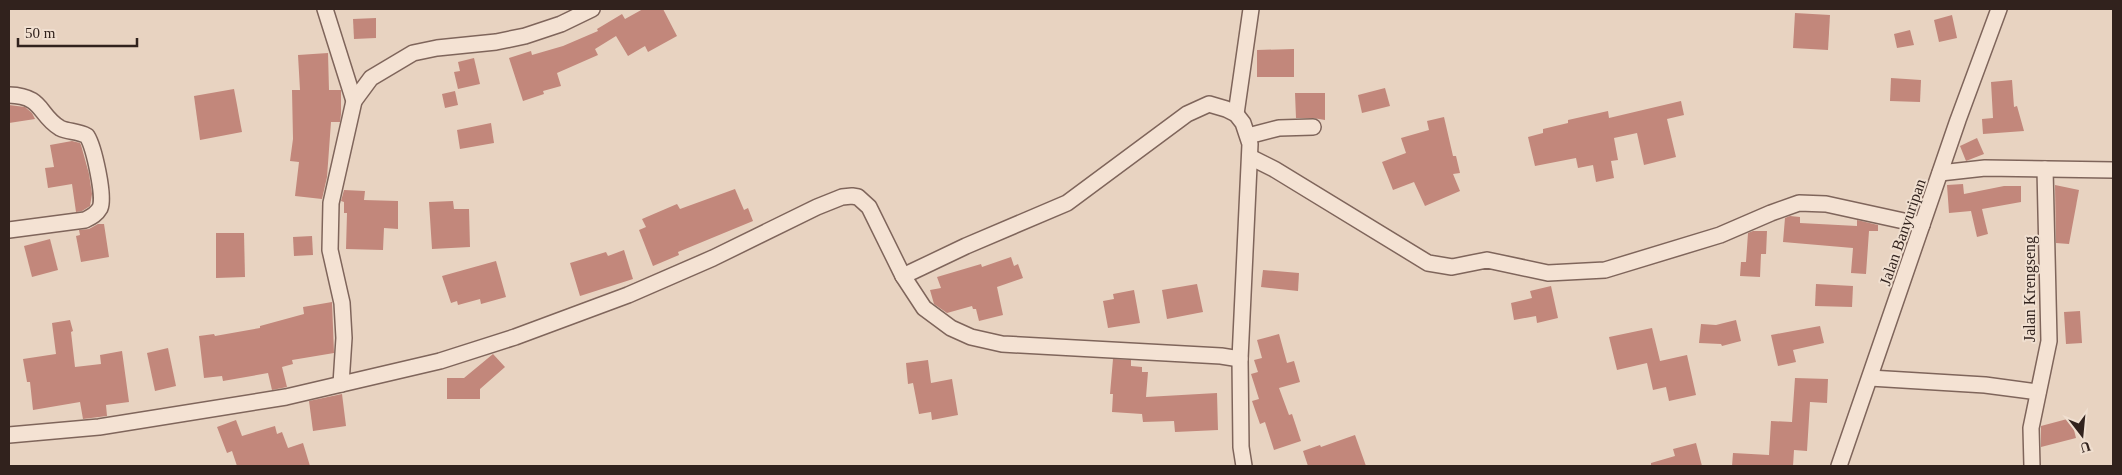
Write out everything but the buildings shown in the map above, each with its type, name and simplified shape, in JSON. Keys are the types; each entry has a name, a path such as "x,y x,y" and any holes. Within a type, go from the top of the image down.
{"street":[{"path":"325,9 354,100"},
{"path":"341,384 344,338 342,304 330,250 331,203 354,100 371,78 413,53 437,48 496,42 525,36 561,24 592,9"},
{"path":"1236,114 1251,9"},
{"name":"Jalan Banyuripan","path":"1839,466 1999,9"},
{"path":"9,95 27,98 42,109 60,128 87,136 93,147 98,167 101,204 95,215 84,220 9,230"},
{"path":"903,276 966,246 1067,203 1187,114 1203,106 1216,105 1236,114 1243,123 1248,136 1250,157 1246,207 1240,359 1244,466"},
{"path":"1248,136 1279,128 1313,127"},
{"path":"1250,157 1274,169 1428,263 1452,267 1487,260 1548,273 1605,270 1720,235 1771,212 1800,203 1826,204 1922,225"},
{"path":"1940,173 1985,168 2113,170"},
{"name":"Jalan Krengseng","path":"2032,466 2031,428 2049,340 2045,169"},
{"path":"9,435 99,427 286,397 440,360 515,338 628,295 713,258 809,210 842,197 858,197 869,207 903,276 924,308 951,328 972,337 1002,344 1240,359"},
{"path":"1870,378 1985,385 2038,392"}]}
